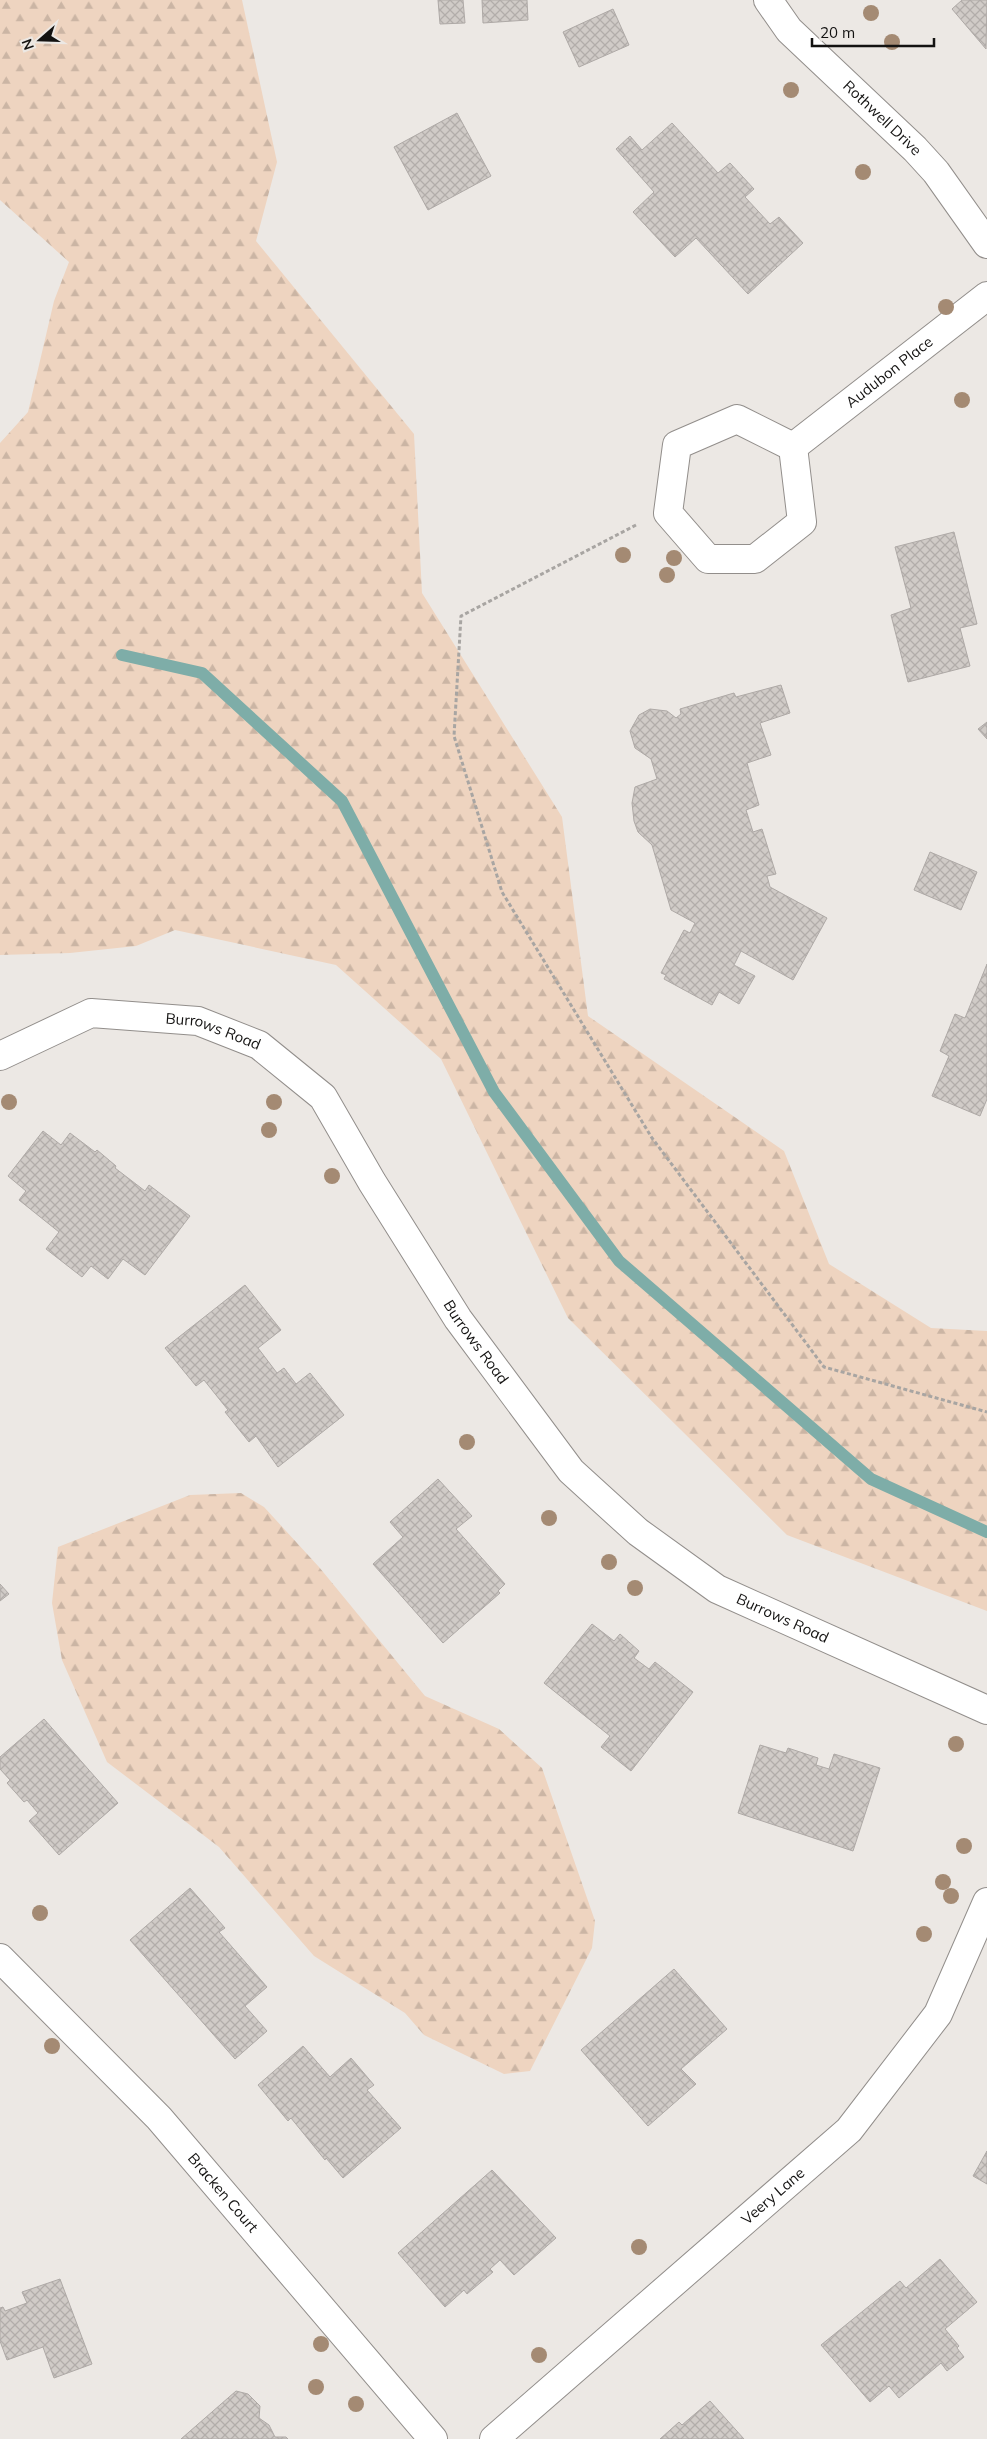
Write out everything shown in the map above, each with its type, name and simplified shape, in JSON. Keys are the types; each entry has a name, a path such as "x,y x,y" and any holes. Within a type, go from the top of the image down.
{"street":[{"name":"Rothwell Drive","path":"768,0 789,30 916,149 931,166 987,244"},
{"name":"Audubon Place","path":"793,448 987,296"},
{"path":"737,419 793,448 802,522 755,559 708,559 668,513 678,445 737,419"},
{"name":"Burrows Road","path":"0,1056 91,1013 198,1022 260,1045 323,1097 372,1182 458,1319 578,1477 638,1532 717,1589 987,1710"},
{"name":"Veery Lane","path":"494,2439 849,2130 938,2014 987,1902"},
{"name":"Bracken Court","path":"0,1958 159,2118 433,2439"}],"path":[{"path":"668,513 634,525 461,616 454,736 502,892 652,1138 824,1367 987,1412"}],"green space":[{"path":"0,0 242,0 277,162 256,241 414,434 422,593 562,817 588,1016 784,1151 829,1264 931,1328 987,1331 987,1611 787,1535 568,1318 441,1059 336,965 175,930 136,946 70,953 0,955 0,443 28,412 54,301 69,262 0,200"},
{"path":"241,1493 264,1507 319,1567 425,1696 499,1729 542,1768 595,1921 592,1948 530,2071 504,2074 424,2035 405,2013 314,1956 219,1847 107,1762 62,1660 52,1603 58,1547 190,1495"}],"building":[{"path":"438,0 463,0 465,23 440,24"},
{"path":"482,0 527,0 528,20 483,23"},
{"path":"962,0 987,0 986,49 952,9"},
{"path":"613,9 629,45 579,67 563,32"},
{"path":"457,113 491,176 428,210 394,147"},
{"path":"672,123 718,173 730,163 754,189 745,197 770,224 779,217 803,243 748,294 696,238 675,257 633,212 654,192 616,149 630,136 642,150"},
{"path":"954,532 977,624 960,628 970,666 908,682 891,615 911,608 895,547"},
{"path":"781,685 790,713 760,723 771,755 747,763 759,805 746,810 753,832 762,829 776,874 767,876 770,887 827,918 793,980 741,951 734,965 755,976 739,1004 719,992 712,1005 664,979 666,975 661,973 684,930 690,933 695,923 671,910 652,845 638,832 634,821 632,803 635,787 657,779 651,759 635,748 630,731 639,715 650,709 667,711 676,718 681,714 680,709 734,693 736,697"},
{"path":"987,722 987,739 978,729"},
{"path":"930,852 977,872 961,910 914,890"},
{"path":"987,964 987,1099 980,1116 932,1096 949,1056 940,1051 955,1014 965,1018"},
{"path":"43,1131 61,1145 70,1133 95,1152 97,1150 116,1166 115,1168 145,1191 149,1185 190,1216 145,1275 123,1259 108,1279 91,1266 82,1277 46,1249 59,1232 19,1200 26,1191 8,1176"},
{"path":"245,1285 281,1330 258,1348 277,1373 284,1368 296,1384 310,1373 344,1415 278,1467 256,1436 249,1442 225,1412 228,1410 204,1380 196,1386 165,1348"},
{"path":"438,1479 472,1516 456,1529 505,1584 498,1591 500,1593 443,1643 373,1564 403,1537 390,1522"},
{"path":"0,1584 9,1594 0,1601"},
{"path":"592,1624 614,1641 620,1634 639,1651 634,1658 649,1669 655,1662 693,1692 631,1771 601,1747 610,1736 544,1683"},
{"path":"44,1719 118,1803 59,1855 29,1821 38,1813 27,1800 24,1802 7,1783 10,1780 0,1769 0,1757"},
{"path":"760,1745 786,1753 788,1748 818,1758 816,1765 829,1769 834,1754 880,1768 853,1851 738,1813"},
{"path":"190,1888 225,1928 219,1932 267,1987 245,2006 267,2031 235,2059 130,1940"},
{"path":"674,1969 727,2029 681,2069 696,2084 648,2126 581,2050"},
{"path":"303,2046 330,2077 351,2058 374,2085 367,2090 401,2128 343,2178 326,2158 325,2160 291,2118 288,2121 258,2085"},
{"path":"987,2151 987,2184 973,2176"},
{"path":"492,2170 556,2238 514,2275 500,2260 490,2269 493,2272 467,2294 464,2290 445,2307 398,2253"},
{"path":"940,2259 977,2302 945,2329 959,2346 957,2348 964,2357 947,2371 941,2363 899,2398 889,2386 870,2402 821,2345 900,2281 906,2288"},
{"path":"60,2279 92,2364 54,2378 43,2347 7,2360 0,2341 0,2308 3,2307 5,2311 27,2303 22,2292"},
{"path":"236,2391 248,2394 260,2406 259,2418 269,2425 275,2437 286,2437 288,2439 181,2439"},
{"path":"710,2401 744,2439 660,2439 679,2422 682,2425"}],"waterway":[{"path":"122,655 202,673 342,801 494,1092 619,1261 871,1479 987,1532"}]}
